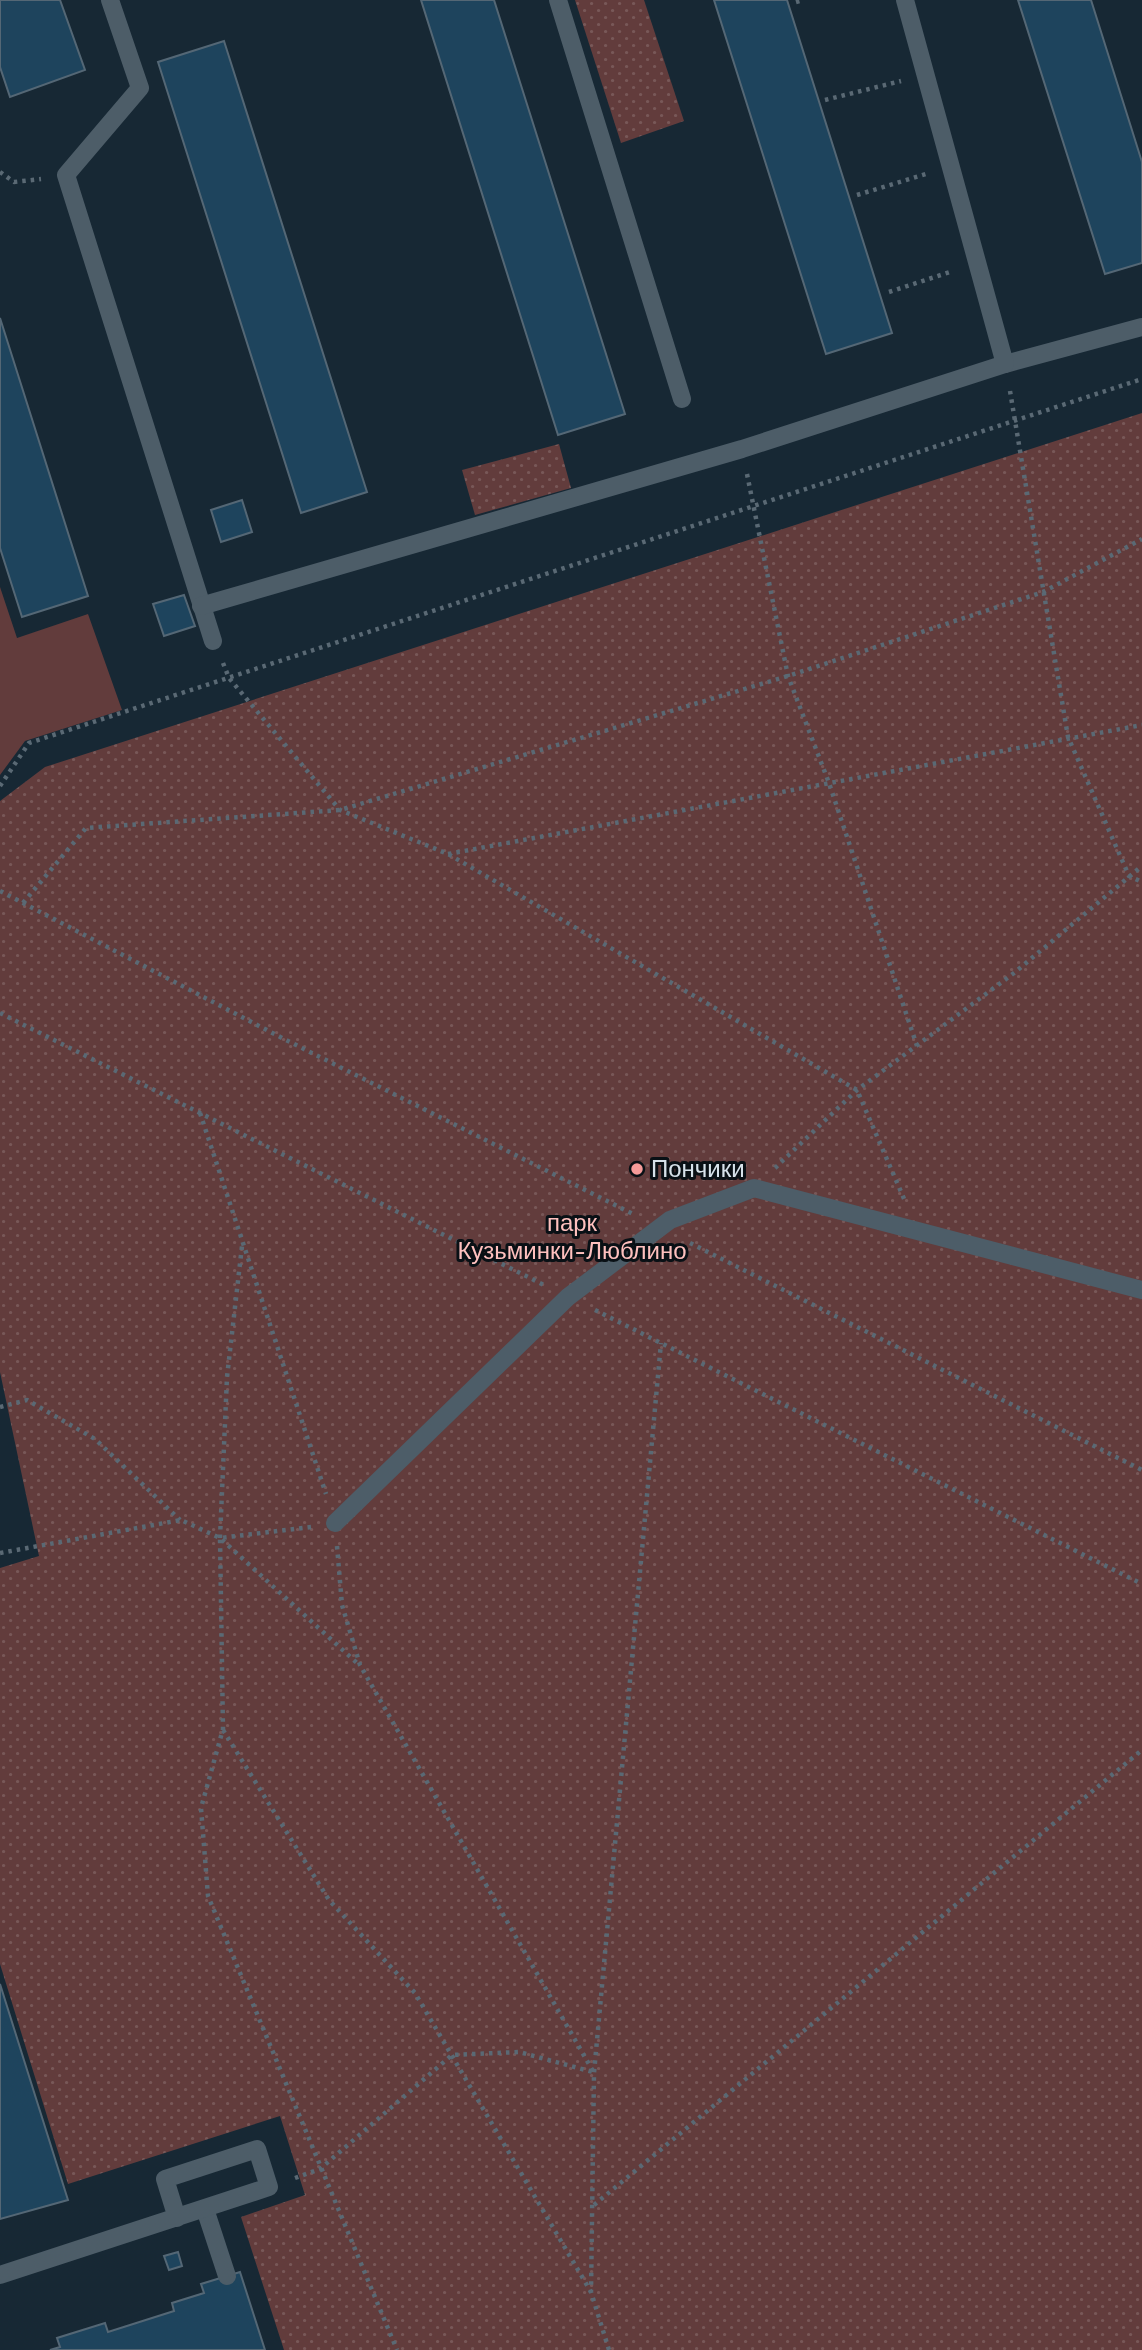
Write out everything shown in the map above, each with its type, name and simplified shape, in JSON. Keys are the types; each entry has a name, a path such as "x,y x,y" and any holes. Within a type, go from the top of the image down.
{"lane":[{"path":"110,0 140,88 66,175 213,641"},
{"path":"558,0 682,399"},
{"path":"905,0 1005,364"},
{"path":"201,606 742,449 1005,364 1142,327"},
{"path":"335,1523 558,1305 670,1220 754,1188 1142,1290"},
{"path":"0,2275 205,2209 270,2187 257,2149 165,2179 177,2218"},
{"path":"205,2209 227,2276"}],"path":[{"path":"796,2 803,0"},
{"path":"825,100 925,75"},
{"path":"857,195 951,167"},
{"path":"0,172 14,182 66,175"},
{"path":"889,292 977,263"},
{"path":"1005,364 1068,737 1129,876 1142,882"},
{"path":"0,786 29,743 1142,379"},
{"path":"742,449 788,676 830,783 917,1046"},
{"path":"23,903 86,828 340,810 788,676 1043,592 1142,539"},
{"path":"213,641 229,678 340,810 448,854 857,1090 918,1230"},
{"path":"448,854 1142,725"},
{"path":"754,1188 857,1090 1014,973 1142,866"},
{"path":"0,891 274,1034 1142,1470"},
{"path":"200,1112 335,1523 342,1605 360,1665 594,2073"},
{"path":"242,1244 227,1377 220,1538 223,1729 201,1808 208,1896 397,2350"},
{"path":"592,2292 594,2073 661,1343"},
{"path":"0,1407 27,1400 95,1438 180,1520 220,1538 360,1665"},
{"path":"0,1553 180,1520"},
{"path":"220,1538 335,1523"},
{"path":"223,1729 329,1900 415,1993 592,2292 609,2350"},
{"path":"593,2205 1142,1750"},
{"path":"270,2187 320,2169 452,2055 519,2052 594,2073"}],"green space":[{"path":"575,0 644,0 684,121 621,143"},
{"name":"парк Кузьминки-Люблино","path":"1142,413 1142,2350 284,2350 241,2217 305,2195 280,2116 68,2184 0,1964 0,1568 39,1556 0,1372 0,801 45,767"},
{"path":"559,444 571,488 475,515 462,470"},
{"path":"0,587 17,638 88,614 122,710 25,741 0,775"}],"building":[{"path":"0,0 60,0 85,70 10,97 0,67"},
{"path":"421,0 494,0 625,414 558,435"},
{"path":"714,0 787,0 892,333 826,354"},
{"path":"1018,0 1091,0 1142,162 1142,263 1105,274"},
{"path":"224,41 367,492 301,513 158,62"},
{"path":"0,318 88,596 22,617 0,548"},
{"path":"242,500 252,532 221,542 211,510"},
{"path":"184,595 195,626 164,636 153,604"},
{"path":"0,1984 68,2200 0,2219"},
{"path":"178,2252 182,2266 169,2270 164,2256"},
{"path":"240,2272 265,2350 50,2350 60,2347 57,2338 105,2323 108,2332 174,2311 172,2303 204,2293 201,2284"}],"place":[{"name":"Пончики","path":"637,1169"}]}
